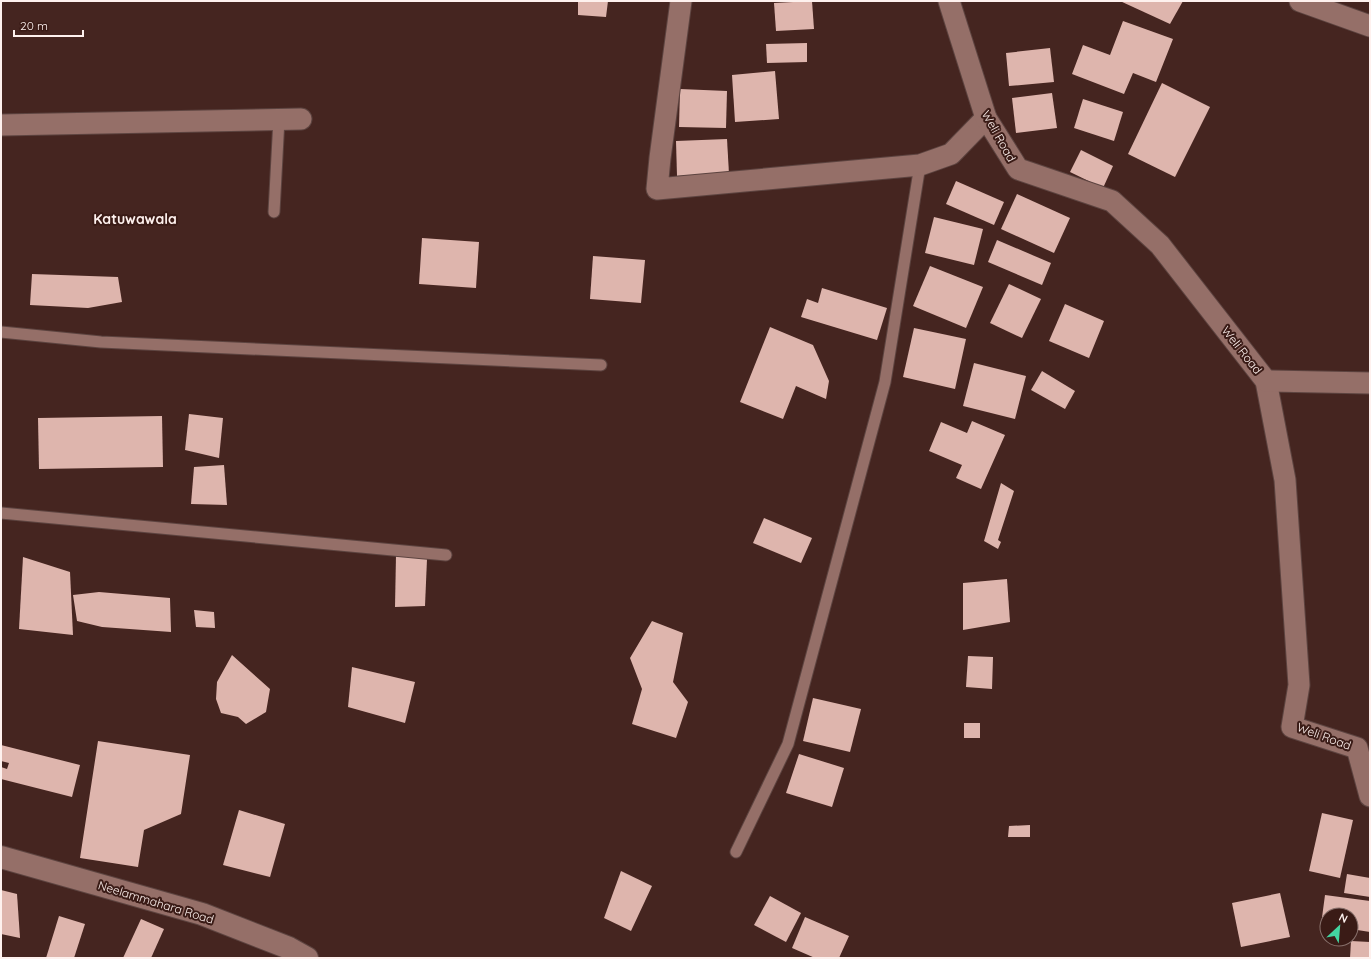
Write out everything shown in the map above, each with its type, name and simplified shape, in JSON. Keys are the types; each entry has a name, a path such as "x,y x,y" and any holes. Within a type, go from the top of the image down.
{"street":[{"path":"681,1 657,188 920,165 951,154 986,118"},
{"name":"Weli Road","path":"949,1 986,118 1018,169 1112,200 1160,245 1266,381 1285,480 1299,686 1292,727 1357,748 1370,796"},
{"path":"1300,1 1370,26"},
{"path":"1,125 301,119"},
{"path":"1266,381 1370,383"},
{"name":"Neelammahara Road","path":"1,857 202,914 294,955"}],"lane":[{"path":"274,212 279,119"},
{"path":"736,852 788,744 799,706 885,382 920,165"},
{"path":"1,332 101,342 601,365"},
{"path":"1,513 446,555"}],"building":[{"path":"578,1 608,1 606,17 578,15"},
{"path":"812,1 814,29 776,31 774,3"},
{"path":"1120,1 1183,1 1170,24"},
{"path":"1123,21 1173,39 1156,82 1133,73 1124,94 1072,74 1083,45 1110,55"},
{"path":"807,43 807,62 767,63 766,44"},
{"path":"1050,48 1054,82 1009,86 1006,53"},
{"path":"775,71 779,119 735,122 732,75"},
{"path":"1162,83 1210,107 1175,177 1128,154"},
{"path":"680,89 727,91 726,128 679,127"},
{"path":"1052,93 1057,128 1016,133 1012,98"},
{"path":"1083,99 1123,112 1114,141 1074,128"},
{"path":"727,139 729,174 677,176 676,141"},
{"path":"1081,150 1113,166 1103,188 1070,172"},
{"path":"956,181 1004,202 994,225 946,204"},
{"path":"1017,194 1070,218 1054,253 1001,229"},
{"path":"934,217 983,229 974,265 925,253"},
{"path":"422,238 479,242 476,288 419,284"},
{"path":"997,240 1051,263 1042,285 988,262"},
{"path":"593,256 645,260 641,303 590,299"},
{"path":"930,266 983,287 966,328 913,306"},
{"path":"32,274 118,277 122,302 88,308 30,305"},
{"path":"1009,284 1041,299 1022,338 990,323"},
{"path":"822,288 887,308 877,340 801,317 807,299 818,303"},
{"path":"1065,304 1104,321 1089,358 1049,341"},
{"path":"770,327 813,345 829,381 826,399 796,386 783,419 740,402"},
{"path":"914,328 966,339 955,389 903,377"},
{"path":"974,363 1026,376 1015,419 963,406"},
{"path":"1042,371 1075,391 1065,409 1031,390"},
{"path":"189,414 223,418 219,458 185,450"},
{"path":"162,416 163,467 39,469 38,418"},
{"path":"972,421 1005,435 981,489 956,478 962,465 929,451 941,422 967,433"},
{"path":"224,465 227,505 191,504 194,467"},
{"path":"1001,483 1014,491 998,540 1001,542 998,549 984,541"},
{"path":"764,518 812,538 801,563 753,543"},
{"path":"396,555 427,559 425,606 395,607"},
{"path":"23,557 70,572 73,635 19,629"},
{"path":"1007,579 1010,622 963,630 963,583"},
{"path":"99,592 170,598 171,632 102,627 77,621 73,595"},
{"path":"194,610 214,612 215,628 196,627"},
{"path":"652,621 683,633 673,682 688,702 676,738 632,724 642,689 630,658"},
{"path":"232,655 270,689 266,712 246,724 238,717 221,713 216,699 217,682"},
{"path":"968,656 993,657 992,689 966,687"},
{"path":"352,667 415,682 405,723 348,707"},
{"path":"813,698 861,709 850,752 803,741"},
{"path":"964,723 980,723 980,738 964,738"},
{"path":"98,741 190,755 181,814 144,830 138,867 80,858"},
{"path":"1,745 80,765 72,797 1,779 1,767 7,769 9,763 1,761"},
{"path":"799,754 844,768 832,807 786,793"},
{"path":"239,810 285,824 270,877 223,865"},
{"path":"1322,813 1353,820 1340,878 1309,871"},
{"path":"1030,825 1030,837 1008,837 1009,826"},
{"path":"621,871 652,886 631,931 604,918"},
{"path":"1347,874 1370,878 1370,897 1344,893"},
{"path":"1,890 17,894 20,938 1,934"},
{"path":"1280,893 1290,937 1241,947 1232,903"},
{"path":"1325,895 1370,901 1370,932 1359,930 1359,907 1323,907"},
{"path":"770,896 801,913 786,942 754,925"},
{"path":"59,916 85,924 74,958 46,958"},
{"path":"805,917 849,936 839,958 815,958 792,948"},
{"path":"141,919 164,929 151,958 123,958"},
{"path":"1359,941 1370,942 1370,958 1350,958 1351,947 1359,947"}],"district":[{"name":"Katuwawala","path":"135,219"}]}
